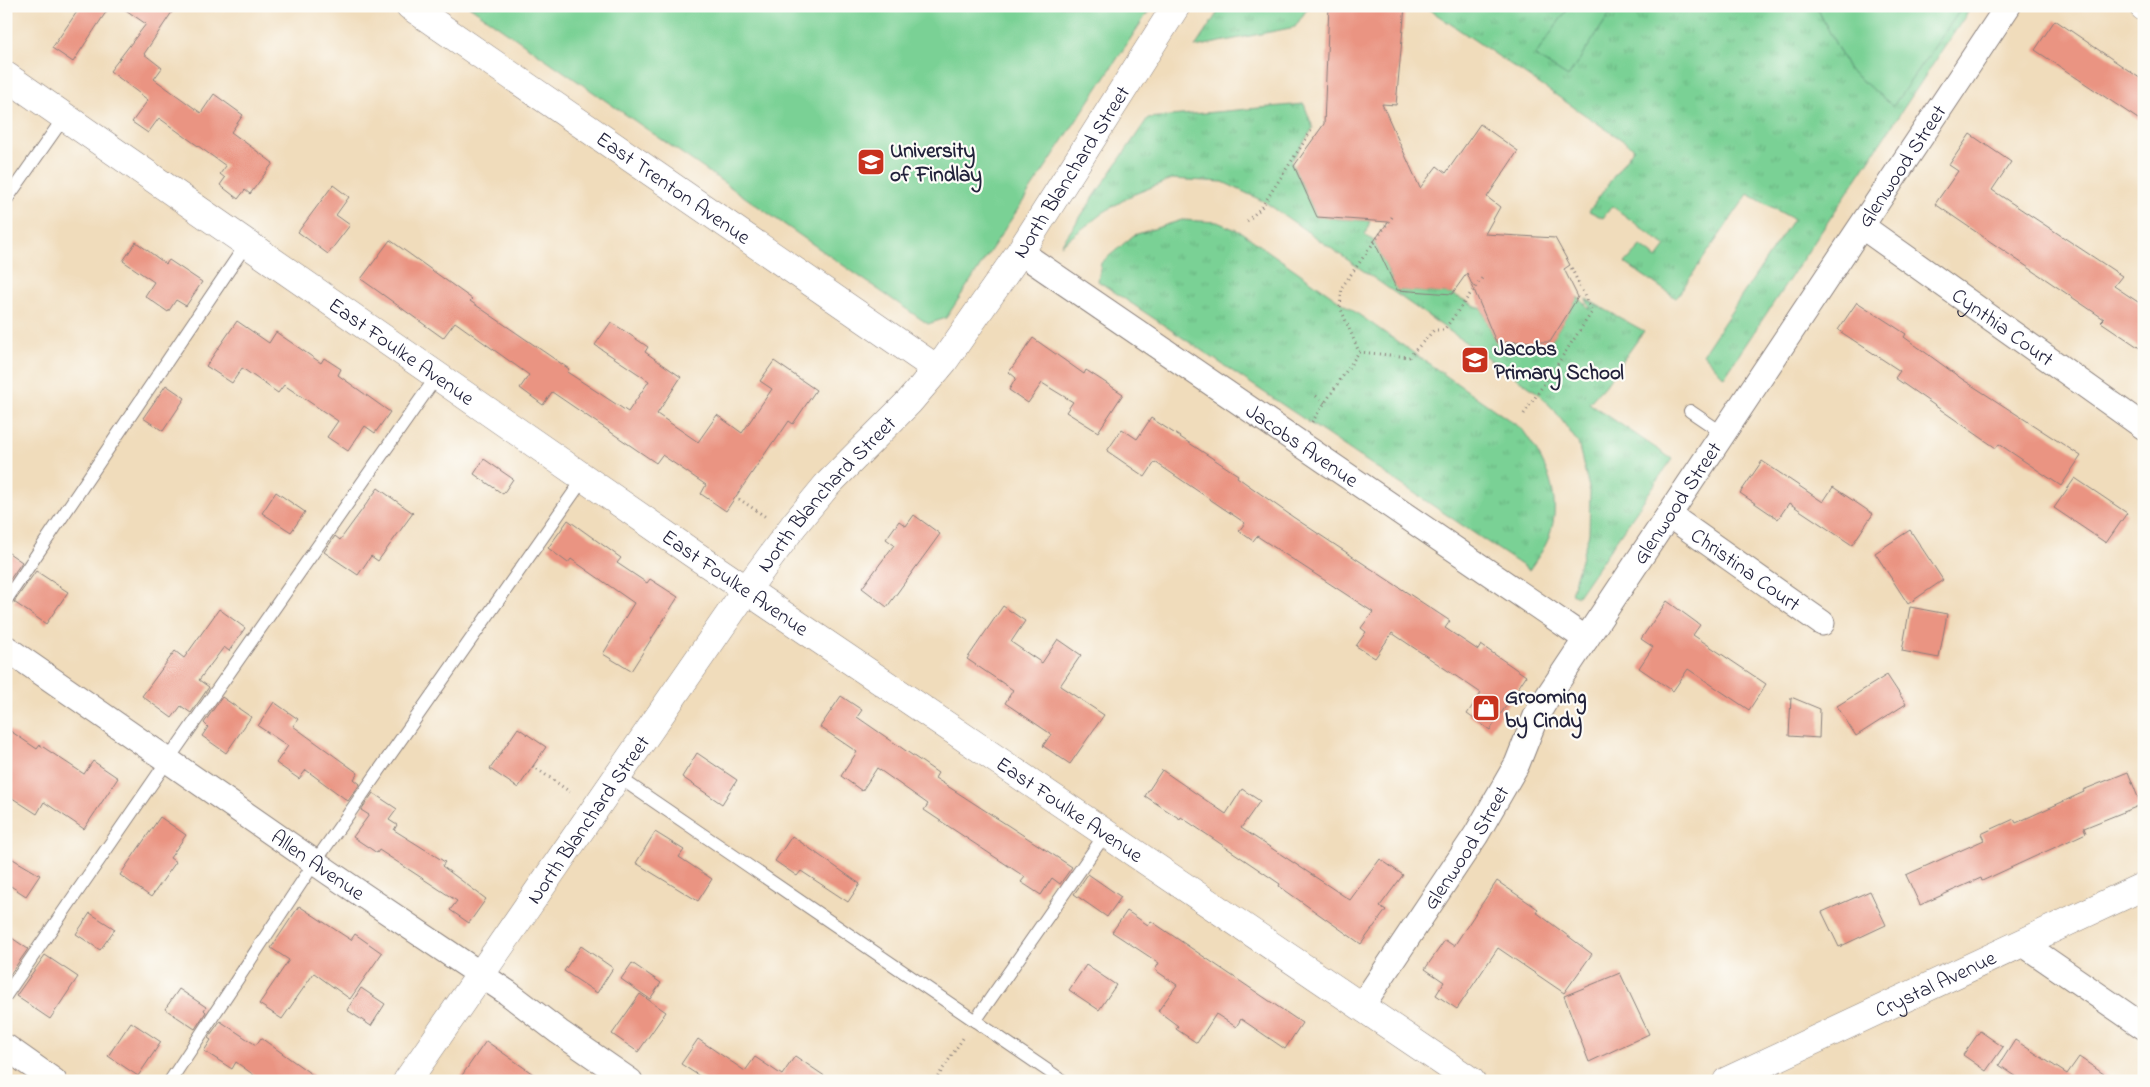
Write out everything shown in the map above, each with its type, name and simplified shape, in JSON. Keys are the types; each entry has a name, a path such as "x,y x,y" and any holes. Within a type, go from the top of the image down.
{"street":[{"name":"East Trenton Avenue","path":"410,6 937,369"},
{"name":"North Blanchard Street","path":"407,1081 747,589 794,525 827,486 909,402 937,369 1020,252 1176,6"},
{"name":"Glenwood Street","path":"1361,1007 1476,835 1518,764 1536,716 2008,6"},
{"name":"East Foulke Avenue","path":"6,76 584,478 1470,1081"},
{"name":"Cynthia Court","path":"1862,227 2144,427"},
{"name":"Jacobs Avenue","path":"1020,252 1586,639"},
{"name":"Christina Court","path":"1669,515 1822,623"},
{"name":"Allen Avenue","path":"6,648 480,974 630,1081"},
{"name":"Crystal Avenue","path":"1728,1081 2144,886"},
{"path":"2022,943 2144,1027"},
{"path":"6,1047 54,1081"}],"lane":[{"path":"6,200 65,116"},
{"path":"6,600 247,243"},
{"path":"6,995 437,376"},
{"path":"1690,411 1724,434"},
{"path":"170,1081 315,862 584,478"},
{"path":"617,776 1062,1081"},
{"path":"975,1021 1106,833"}],"path":[{"path":"1247,221 1261,208 1313,128"},
{"path":"1358,352 1340,307 1342,287 1392,217"},
{"path":"1524,414 1592,312 1570,265"},
{"path":"1358,352 1410,357 1434,330 1444,330 1482,278"},
{"path":"1298,443 1358,352"},
{"path":"1316,396 1325,403"},
{"path":"739,499 766,517"},
{"path":"533,766 570,792"},
{"path":"935,1081 975,1021"}],"green space":[{"name":"University of Findlay","path":"469,6 1152,6 946,318 928,324"},
{"path":"1222,6 1309,6 1295,27 1195,47"},
{"path":"1424,6 1972,6 1724,377 1703,354 1793,219 1748,194 1676,298 1625,263 1641,246 1657,258 1666,246 1612,206 1603,218 1589,211 1634,148"},
{"path":"1558,6 1615,6 1568,77 1535,56 1566,11"},
{"path":"1816,6 1963,6 1893,106 1849,70"},
{"path":"1304,104 1313,128 1291,162 1317,217 1370,221 1365,235 1374,241 1397,290 1452,294 1482,309 1496,342 1550,342 1578,297 1591,310 1586,299 1644,331 1606,384 1589,403 1672,459 1578,596 1571,593 1589,533 1590,492 1578,443 1555,411 1538,393 1265,202 1223,182 1172,179 1132,195 1104,212 1061,245 1148,118"},
{"path":"1182,220 1217,222 1241,232 1522,429 1545,467 1550,480 1554,508 1549,537 1543,550 1529,570 1098,281 1101,263 1134,235"}],"building":[{"path":"81,6 110,6 73,62 52,48"},
{"path":"120,6 176,6 144,54 162,68 154,79 201,113 214,94 243,115 231,132 273,163 250,194 245,190 238,199 220,185 225,178 220,174 226,166 159,118 148,133 132,122 148,100 110,71 146,24"},
{"path":"1329,6 1405,6 1396,105 1382,104 1420,188 1437,166 1446,173 1480,124 1518,151 1487,197 1500,207 1485,234 1555,238 1570,265 1564,269 1578,297 1550,342 1496,342 1467,273 1452,294 1397,290 1374,241 1388,222 1317,217 1294,166 1324,124"},
{"path":"2055,20 2144,81 2144,123 2035,50"},
{"path":"1970,134 2011,162 1992,190 2122,276 2114,286 2144,306 2144,351 2101,322 2104,319 1935,204 1958,171 1949,165"},
{"path":"333,185 349,197 336,215 350,225 328,254 298,232"},
{"path":"390,240 472,299 470,301 569,369 567,372 628,412 649,381 595,345 611,322 648,347 645,352 681,377 657,414 698,442 717,415 742,433 772,389 760,381 774,361 816,390 793,424 789,421 773,442 726,511 701,494 706,485 662,455 656,463 552,392 543,405 520,388 529,375 455,322 443,338 361,279"},
{"path":"136,242 166,264 169,260 202,282 186,306 176,300 168,312 145,296 154,282 123,261"},
{"path":"1857,302 1906,334 1904,337 1962,379 2081,456 2061,486 1999,444 1996,448 1895,378 1900,371 1838,330"},
{"path":"237,321 269,343 276,332 321,363 324,358 341,369 338,375 390,412 375,433 365,426 348,451 327,437 338,421 284,385 278,393 242,368 232,383 206,366"},
{"path":"1033,338 1084,374 1086,370 1123,394 1098,432 1066,412 1073,402 1042,383 1028,403 1009,390 1016,378 1009,372"},
{"path":"166,385 185,398 163,431 143,418"},
{"path":"1151,418 1238,475 1237,477 1293,517 1450,621 1445,628 1478,650 1481,645 1526,676 1490,730 1467,714 1481,693 1392,633 1375,658 1356,646 1366,632 1361,628 1373,612 1257,536 1253,541 1239,531 1245,523 1155,462 1145,477 1107,451 1122,429 1137,439"},
{"path":"484,459 513,479 503,494 474,474"},
{"path":"1762,461 1823,502 1833,487 1873,514 1852,545 1789,503 1778,519 1740,493"},
{"path":"2075,478 2127,513 2106,543 2054,508"},
{"path":"378,488 413,513 378,561 371,556 358,575 324,552 335,536 340,540"},
{"path":"276,492 305,512 291,532 262,513"},
{"path":"914,515 940,534 887,607 862,588 894,545 886,539 899,521 906,526"},
{"path":"568,520 621,558 617,563 647,583 650,579 678,597 631,671 603,654 634,603 571,559 568,563 548,548"},
{"path":"1910,530 1943,580 1908,604 1875,553"},
{"path":"6,551 22,562 6,585"},
{"path":"36,571 68,592 46,624 14,602"},
{"path":"1667,601 1700,625 1693,635 1766,684 1749,710 1688,669 1673,691 1639,668 1653,647 1641,639"},
{"path":"1003,606 1025,621 1011,642 1042,663 1058,639 1081,655 1060,686 1104,715 1070,764 1043,746 1051,734 1005,703 1013,690 967,659"},
{"path":"1910,607 1947,614 1939,658 1902,651"},
{"path":"219,609 245,628 229,651 224,647 199,680 209,687 191,713 181,706 172,718 142,696 175,651 184,658"},
{"path":"1887,675 1906,704 1856,736 1837,706"},
{"path":"841,696 862,710 857,717 938,773 935,778 1072,867 1060,884 1052,878 1041,895 1021,882 1025,877 924,810 928,804 877,768 862,791 841,776 857,752 820,727"},
{"path":"222,697 251,717 226,753 202,736 208,727 204,723"},
{"path":"1791,697 1820,709 1819,738 1789,736"},
{"path":"274,702 298,719 293,726 358,773 354,779 360,784 348,801 306,770 299,779 276,763 288,746 258,726"},
{"path":"6,728 37,749 40,745 84,774 93,761 118,778 84,829 44,802 37,814 6,794"},
{"path":"518,728 546,747 518,788 490,769"},
{"path":"697,753 737,780 722,804 682,777"},
{"path":"1162,770 1226,814 1242,789 1260,801 1241,828 1350,900 1380,859 1403,875 1380,906 1386,910 1361,944 1279,886 1280,884 1181,817 1180,819 1145,796"},
{"path":"2128,772 2141,805 2084,828 2086,833 1982,881 1981,878 1920,905 1906,875 1984,840 1981,834 2014,819 2016,823 2084,792 2083,790"},
{"path":"373,793 397,809 389,820 397,825 394,830 445,862 442,866 486,899 469,923 450,910 457,901 379,850 377,853 353,837 369,815 361,810"},
{"path":"160,817 186,835 170,858 176,862 151,897 120,875"},
{"path":"655,832 684,850 679,857 712,879 698,901 636,863"},
{"path":"792,836 860,884 848,902 801,871 797,876 775,861"},
{"path":"6,855 40,875 26,896 6,883"},
{"path":"1088,874 1121,897 1107,917 1074,894"},
{"path":"1497,881 1538,909 1536,912 1592,954 1564,993 1498,948 1457,1009 1436,995 1444,982 1425,969 1445,940 1454,946"},
{"path":"1870,891 1886,925 1839,947 1822,912"},
{"path":"299,906 351,940 355,934 382,953 350,999 314,973 282,1019 259,1004 289,960 271,948"},
{"path":"1127,911 1148,925 1151,921 1302,1023 1285,1049 1241,1019 1236,1027 1216,1014 1197,1043 1176,1029 1178,1026 1158,1011 1177,985 1155,970 1159,963 1112,932"},
{"path":"90,913 115,929 100,950 76,934"},
{"path":"6,934 28,949 6,980"},
{"path":"581,946 613,968 597,993 564,971"},
{"path":"45,955 78,977 50,1019 16,996"},
{"path":"632,963 661,983 650,999 621,979"},
{"path":"1086,965 1116,985 1099,1010 1069,990"},
{"path":"1620,973 1649,1034 1589,1062 1564,996"},
{"path":"361,988 385,1004 371,1026 347,1010"},
{"path":"179,989 206,1007 204,1010 206,1012 195,1029 165,1009"},
{"path":"640,994 666,1012 638,1052 612,1034"},
{"path":"220,1021 256,1045 261,1038 321,1081 262,1081 236,1062 232,1069 204,1051 211,1040 208,1038"},
{"path":"131,1022 161,1042 138,1076 108,1056"},
{"path":"1980,1031 2003,1047 1986,1071 1963,1055"},
{"path":"698,1039 745,1071 755,1057 782,1075 795,1056 832,1081 707,1081 681,1064"},
{"path":"2015,1040 2067,1074 2079,1057 2114,1081 2023,1081 1999,1065"},
{"path":"486,1041 543,1081 458,1081"}],"place":[{"name":"University of Findlay","path":"871,162"},
{"name":"Jacobs Primary School","path":"1475,360"},
{"name":"Grooming by Cindy","path":"1486,708"}]}
